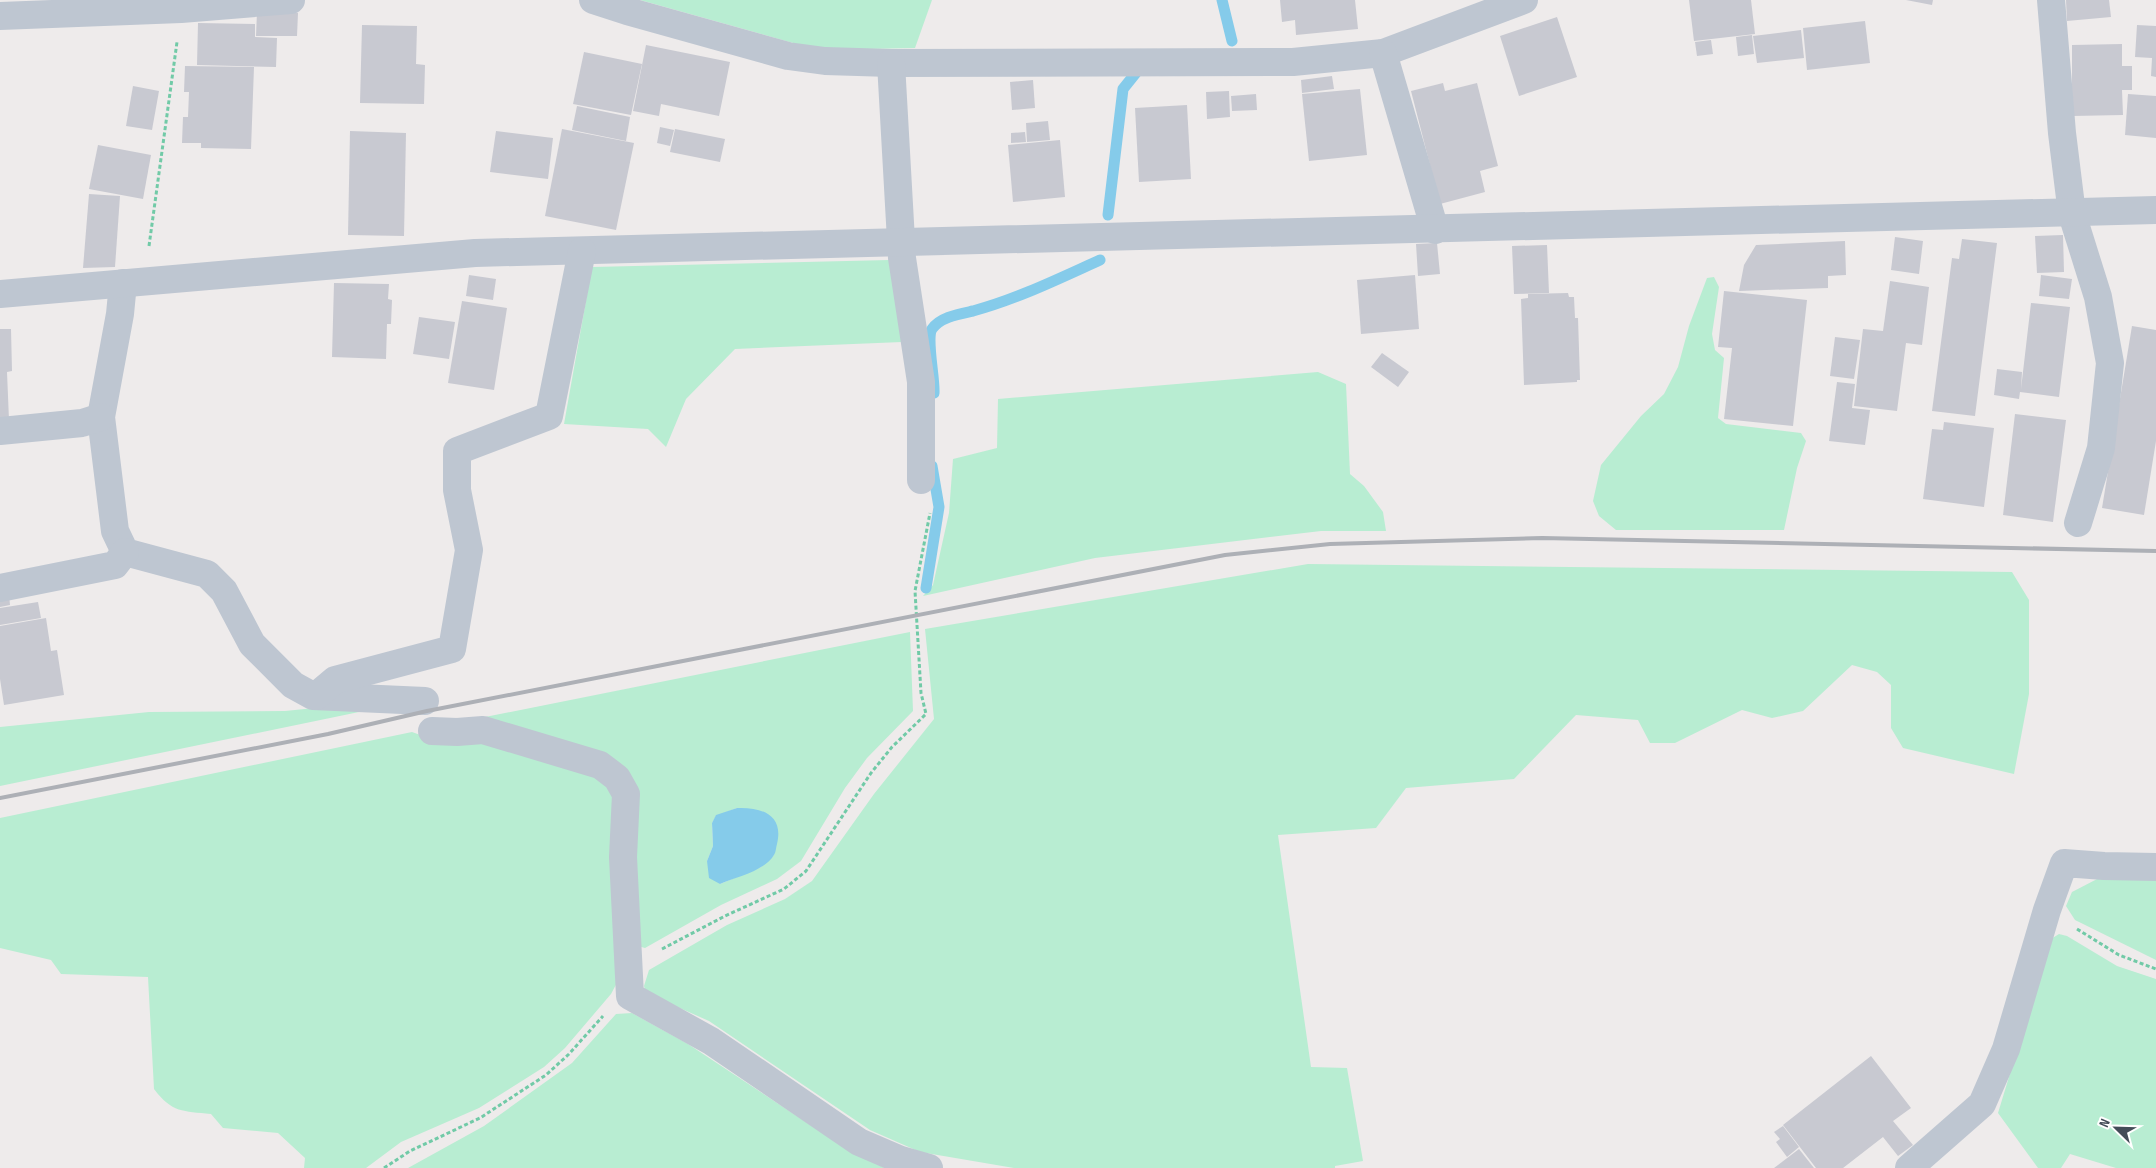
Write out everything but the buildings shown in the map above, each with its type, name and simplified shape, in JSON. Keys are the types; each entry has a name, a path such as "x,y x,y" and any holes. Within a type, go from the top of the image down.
{"street":[{"path":"0,16 181,9 291,0"},
{"path":"593,0 788,56 825,61 891,63 1293,62 1383,53 1524,0"},
{"path":"2051,0 2062,133 2072,214 2098,297 2110,363 2101,448 2078,523"},
{"path":"1383,53 1435,230"},
{"path":"891,63 902,258 921,382 920,480"},
{"path":"0,294 476,254 2072,214 2156,210"},
{"path":"316,696 335,680 452,649 469,550 457,490 457,450 549,416 582,251"},
{"path":"133,282 120,314 101,416 115,531 125,552 207,574 224,591 252,644 293,685 316,696 425,701"},
{"path":"0,431 82,423 101,416"},
{"path":"0,588 115,565 125,552"},
{"path":"432,731 458,732 483,730 600,765 617,778 626,794 623,857 630,996 711,1041 859,1142 901,1160 929,1168"},
{"path":"1909,1168 1982,1104 2006,1049 2047,910 2064,862 2104,866 2156,867"}],"path":[{"path":"133,282 181,9"},
{"path":"628,967 725,916 784,889 806,871 871,774 892,747 926,714 921,694 916,591 931,508 920,480"},
{"path":"2047,910 2119,955 2156,969"},
{"path":"384,1168 410,1151 480,1118 546,1075 569,1054 617,1001 630,996"}],"green space":[{"path":"640,0 932,0 915,48 818,50"},
{"path":"889,260 902,342 735,349 686,399 666,447 648,429 564,424 592,267"},
{"path":"1714,277 1719,287 1712,334 1715,350 1724,358 1718,418 1726,424 1801,433 1806,441 1797,468 1784,530 1616,530 1599,516 1593,501 1601,465 1641,416 1664,394 1678,367 1689,326 1707,278"},
{"path":"1318,372 1346,384 1350,474 1364,486 1383,512 1386,531 1321,531 1095,558 923,596 933,585 949,513 953,459 997,448 998,399"},
{"path":"1308,564 2012,572 2029,600 2029,694 2014,774 1903,748 1891,728 1891,685 1877,672 1852,665 1803,711 1772,718 1742,710 1675,743 1650,743 1638,720 1576,715 1514,779 1406,788 1376,828 1278,835 1311,1067 1347,1068 1363,1161 1335,1166 1335,1168 1014,1168 920,1152 870,1130 709,1021 646,993 644,986 649,970 727,925 785,899 812,881 874,794 934,719 925,629"},
{"path":"910,632 913,711 867,758 845,788 801,861 777,879 721,905 645,948 638,946 634,785 470,720","holes":["737,808 774,855 761,867 720,884 707,861 713,846 712,823 716,816"]},
{"path":"354,704 359,712 0,786 0,727 149,712 285,711"},
{"path":"412,732 426,737 481,738 594,769 616,796 619,979 611,994 565,1048 544,1067 479,1108 401,1142 366,1168 304,1168 305,1158 278,1133 223,1128 211,1114 185,1111 173,1107 160,1097 154,1089 148,977 61,974 51,960 0,948 0,818"},
{"path":"2101,877 2156,879 2156,960 2075,920 2066,906 2072,892"},
{"path":"2059,934 2067,936 2117,966 2156,979 2156,1168 2116,1168 2070,1154 2061,1168 2038,1168 1998,1113 2051,939"},
{"path":"632,1013 688,1044 851,1152 885,1168 408,1168 484,1126 572,1063 616,1014"}],"water":[{"path":"737,808 762,811 774,820 778,834 776,851 770,861 764,865 750,873 720,884 709,878 707,861 713,846 712,823 716,815"}],"waterway":[{"path":"1222,0 1232,41"},
{"path":"1108,215 1123,89 1139,69"},
{"path":"934,393 930,334 935,325 950,317 1021,295 1100,260"},
{"path":"926,588 939,507 932,466"}],"railway":[{"path":"0,798 328,734 427,711 1225,555 1330,544 1542,538 2156,551"}]}
